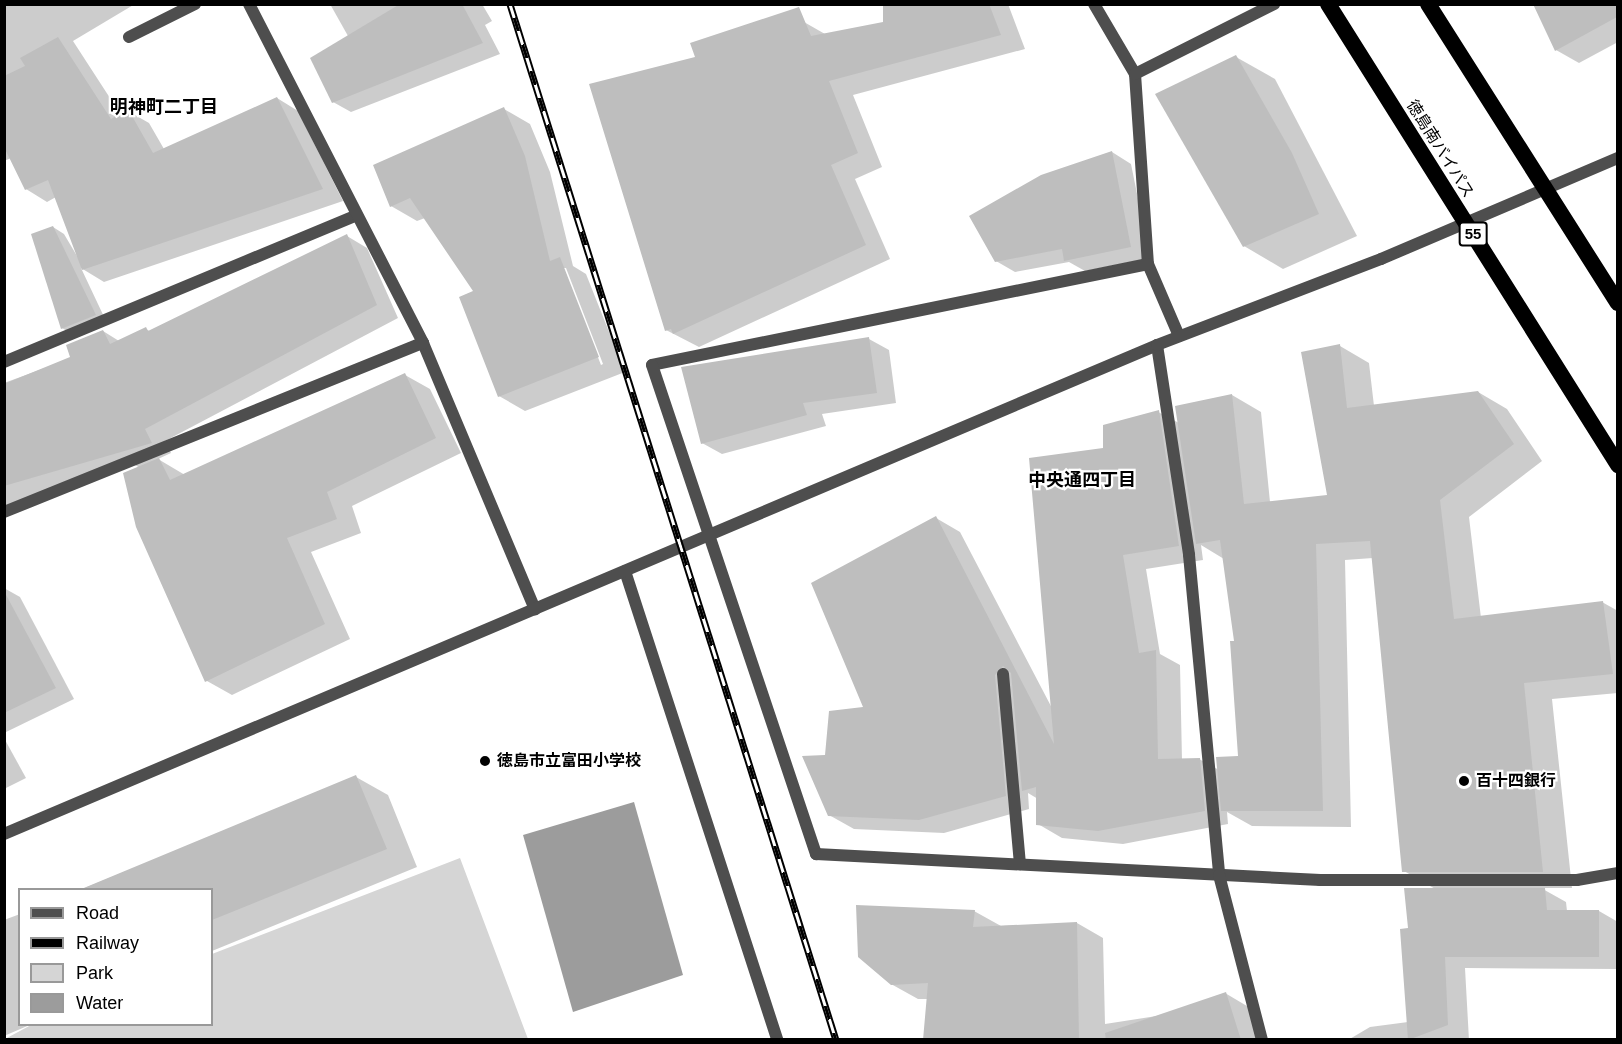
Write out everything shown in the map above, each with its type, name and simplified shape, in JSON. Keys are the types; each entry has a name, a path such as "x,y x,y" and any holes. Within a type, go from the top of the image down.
{"highway":[{"name":"徳島南バイパス","path":"1328,4 1617,465"},
{"path":"1428,4 1617,303"}],"street":[{"path":"129,37 195,4"},
{"path":"249,4 423,343 535,609"},
{"path":"1094,4 1135,74 1148,264 1179,336"},
{"path":"1135,74 1274,4"},
{"path":"4,834 1157,345 1466,223 1617,158"},
{"path":"4,362 356,216"},
{"path":"1148,264 652,365 816,854 1220,875 1577,880 1617,873"},
{"path":"4,512 423,343"},
{"path":"1157,345 1189,555 1220,875 1262,1040"},
{"path":"625,571 777,1040"},
{"path":"1003,674 1020,864"}],"green space":[{"path":"460,858 528,1039 5,1039 29,1026 213,1026 213,954"}],"water":[{"path":"634,802 683,975 573,1012 523,835"}],"building":[{"path":"400,4 462,4 483,43 332,103 310,58"},
{"path":"883,4 989,4 1001,35 829,81 858,153 831,165 866,245 673,334 671,329 665,331 589,84 695,57 690,43 799,7 811,36 883,22"},
{"path":"1533,4 1617,4 1617,17 1555,51"},
{"path":"58,37 111,119 128,109 153,153 277,97 323,189 82,270 48,180 25,190 4,147 4,76 25,66 20,58"},
{"path":"1236,55 1292,153 1319,214 1243,247 1155,94"},
{"path":"504,107 525,156 550,261 560,257 599,357 498,397 459,297 473,291 410,198 390,207 373,165"},
{"path":"1112,151 1131,247 1064,261 1062,249 995,262 969,216 1041,175"},
{"path":"53,226 96,315 61,329 31,234"},
{"path":"347,234 377,305 145,429 152,443 4,486 4,384 70,357 66,345 103,330 110,344 146,327 148,331"},
{"path":"869,337 877,393 803,403 807,415 701,444 681,367"},
{"path":"1340,344 1347,408 1478,391 1514,444 1440,500 1454,619 1603,601 1613,674 1524,683 1543,872 1402,872 1370,541 1316,544 1323,811 1221,811 1216,757 1238,756 1230,641 1234,641 1220,540 1196,544 1175,406 1232,394 1244,504 1327,495 1301,352"},
{"path":"405,373 436,438 327,492 337,519 287,538 325,624 205,682 136,527 123,473 159,458 170,480"},
{"path":"1159,410 1179,546 1123,555 1139,653 1156,650 1158,759 1200,758 1205,811 1098,831 1036,825 1036,787 1022,791 1011,673 1003,666 995,675 1006,796 919,820 828,816 802,756 825,755 829,711 863,707 811,583 936,516 1054,744 1029,458 1103,448 1103,425"},
{"path":"4,591 56,688 4,713"},
{"path":"356,775 387,849 213,920 213,888 84,888"},
{"path":"1404,888 1545,888 1547,910 1599,910 1599,957 1445,957 1448,1025 1408,1040 1400,929 1408,928"},
{"path":"856,905 975,910 973,927 1077,922 1079,1040 923,1040 928,983 891,985 858,957"},
{"path":"1226,992 1241,1040 1106,1040 1105,1033"}],"railway":[{"path":"510,4 836,1040"}],"place":[{"name":"徳島市立富田小学校","path":"485,761"},
{"name":"百十四銀行","path":"1464,781"}],"district":[{"name":"明神町二丁目","path":"164,107"},
{"name":"中央通四丁目","path":"1082,480"}]}
